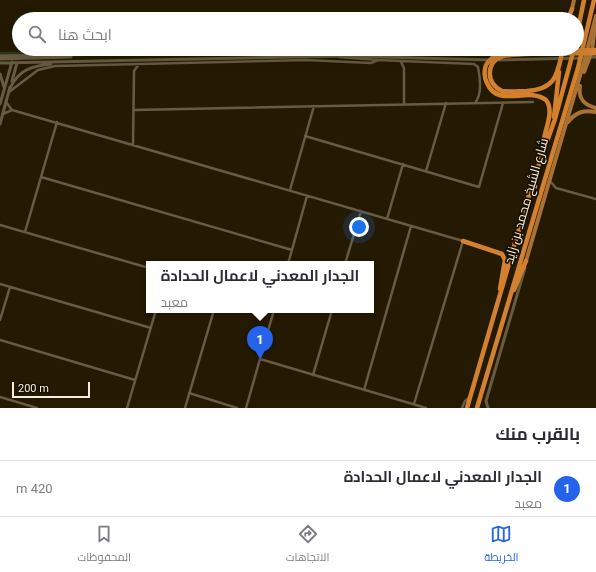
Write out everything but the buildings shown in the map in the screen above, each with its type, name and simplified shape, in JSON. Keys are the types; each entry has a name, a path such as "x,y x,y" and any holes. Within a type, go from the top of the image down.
{"highway":[{"path":"582,12 584,0"},
{"name":"شارع الشيخ محمد بن زايد","path":"584,42 594,0"},
{"path":"584,53 596,53"},
{"path":"493,56 487,63 485,71 486,81 492,91 502,96 536,95 548,102 550,110 543,139 543,152"},
{"path":"511,56 500,57 491,67 491,80 496,88 502,91 540,90 551,84 560,65"},
{"path":"555,119 554,108 562,56"},
{"name":"شارع الشيخ محمد بن زايد","path":"467,408 543,152 555,119 572,56"},
{"name":"شارع الشيخ محمد بن زايد","path":"477,408 581,56"},
{"path":"463,241 502,254 505,260 500,284 501,293"},
{"path":"511,294 518,282 526,261"}],"main road":[{"path":"572,9 574,0"},
{"path":"596,17 592,51 579,91 583,101 588,106 596,108"},
{"path":"526,261 596,17"},
{"path":"566,124 573,116 581,111 596,112"}],"street":[{"path":"584,54 596,53"},
{"path":"0,58 74,56"},
{"path":"0,63 12,63 16,60 74,56"},
{"path":"0,58 16,60 75,61 338,56 508,60 558,56"},
{"path":"338,56 408,62 476,65 478,70 479,96 475,103"},
{"path":"10,88 16,60"},
{"path":"8,92 34,72 46,67 306,60 371,63 378,60"},
{"path":"0,124 8,92 16,77 27,68 75,61"},
{"path":"400,61 404,68 404,104"},
{"path":"404,68 408,62"},
{"path":"0,104 12,63"},
{"path":"129,64 134,72 133,145"},
{"path":"134,72 140,64"},
{"path":"0,74 3,80 4,91"},
{"path":"6,100 12,110"},
{"path":"305,136 478,187 503,102"},
{"path":"134,110 533,102"},
{"path":"426,171 446,103"},
{"path":"290,190 314,106"},
{"path":"3,114 12,110 57,122 463,241 414,404"},
{"path":"25,232 57,122"},
{"path":"387,218 403,164"},
{"path":"41,177 292,250"},
{"path":"550,181 556,188 596,199"},
{"path":"289,261 307,196"},
{"path":"346,261 361,211"},
{"path":"0,225 146,267"},
{"path":"364,390 412,226"},
{"path":"488,408 486,401 526,261"},
{"path":"0,284 151,328"},
{"path":"0,320 10,287"},
{"path":"127,408 155,313"},
{"path":"185,408 213,313"},
{"path":"246,408 273,313"},
{"path":"313,375 331,313"},
{"path":"0,340 135,380"},
{"path":"260,359 426,408"},
{"path":"189,393 237,408"},
{"path":"0,397 37,408"},
{"path":"462,408 465,401 470,397"}],"green space":[{"path":"0,52 12,52 12,56 0,56"}],"place":[{"name":"الجدار المعدني لاعمال الحدادة","path":"260,359"}]}
